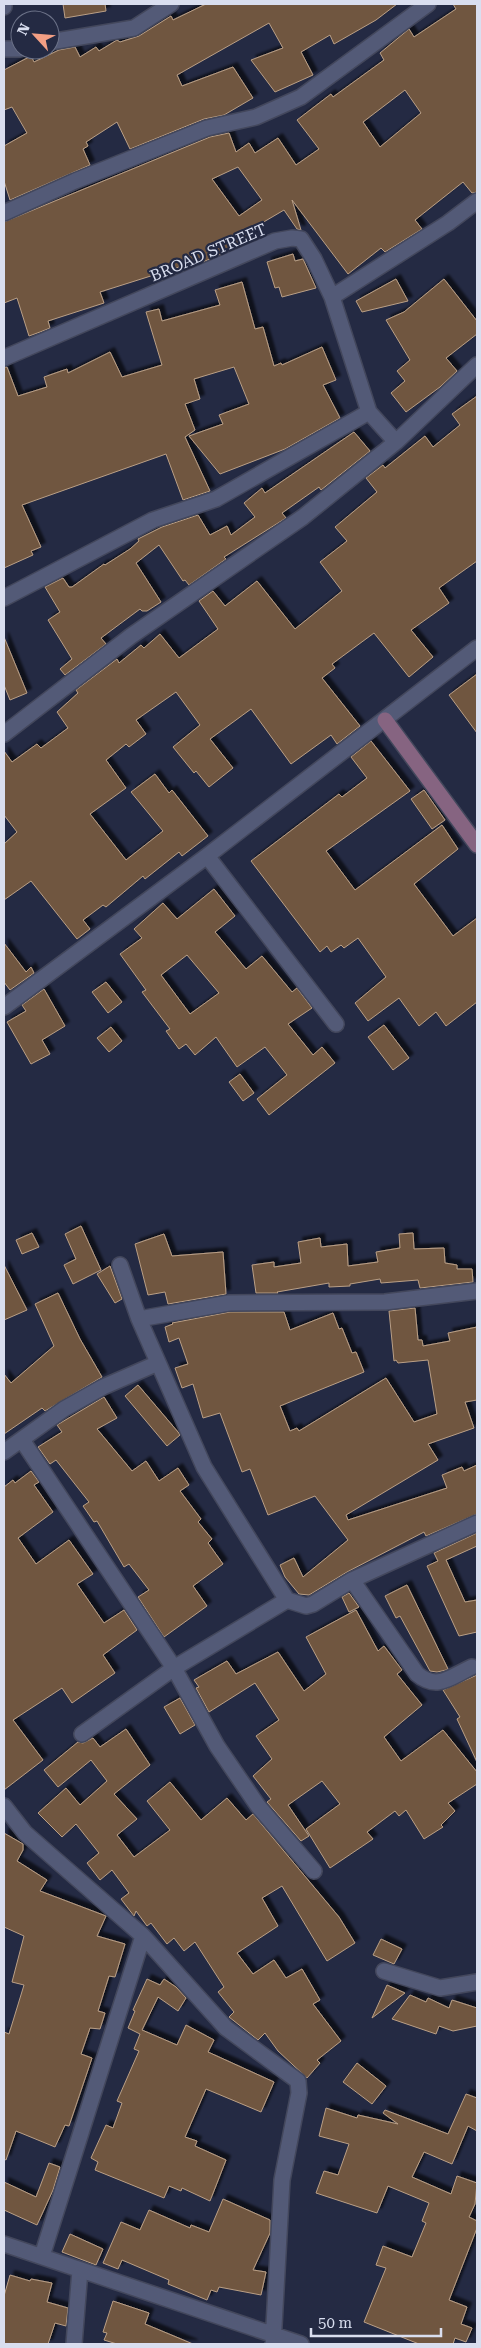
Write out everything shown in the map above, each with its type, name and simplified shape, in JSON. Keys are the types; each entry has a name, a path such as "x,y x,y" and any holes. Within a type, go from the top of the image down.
{"street":[{"path":"60,40 134,28 171,4"},
{"path":"4,213 74,180 207,128 256,117 301,97 428,4"},
{"path":"332,297 448,223 477,201"},
{"name":"BROAD STREET","path":"4,358 275,241 292,238 301,239 314,259 332,297 369,412 396,442"},
{"path":"4,734 131,636 303,517 396,442 477,365"},
{"path":"4,598 153,520 216,499 369,412"},
{"path":"4,1007 207,856 477,648"},
{"path":"385,720 477,845"},
{"path":"207,856 336,1024"},
{"path":"120,1265 139,1320 204,1467 287,1600 306,1606 352,1580 477,1523"},
{"path":"139,1320 229,1303 385,1302 477,1291"},
{"path":"4,1452 64,1409 103,1387 158,1363"},
{"path":"22,1440 174,1668 218,1746 258,1806 314,1871"},
{"path":"352,1580 417,1674 427,1682 438,1683 472,1667"},
{"path":"82,1734 174,1668 287,1600"},
{"path":"4,1806 25,1832 143,1936 226,2028 298,2081 299,2093 282,2180 273,2340"},
{"path":"42,2256 143,1936"},
{"path":"384,1972 440,1988 477,1982"},
{"path":"4,2244 273,2340 301,2344"},
{"path":"74,2344 80,2270"}],"building":[{"path":"63,4 105,4 106,11 65,18"},
{"path":"206,4 397,4 376,20 334,44 330,35 301,52 313,75 275,92 251,60 283,48 269,23 177,75 182,86 233,67 253,98 224,115 204,119 130,149 117,122 86,142 88,146 83,149 90,165 10,200 4,181 4,146 27,133 12,107 4,110 4,70 23,60 33,60 34,62 38,60 60,60 60,50 75,47 80,57 96,47 99,51 117,40 120,42 139,36 171,16 173,20"},
{"path":"453,4 477,4 477,192 472,193 463,182 415,220 422,229 385,252 381,248 348,274 292,200 301,230 297,229 284,210 250,230 253,235 237,247 194,266 192,263 100,292 104,303 48,321 50,328 29,336 17,298 4,303 4,222 210,137 229,133 236,152 249,143 255,153 278,138 296,165 319,149 297,120 331,94 333,97 384,60 380,53 409,29 414,37 456,9","holes":["405,90 421,113 380,147 363,122","238,167 262,200 239,216 212,179"]},
{"path":"293,254 295,261 303,259 316,288 282,297 279,287 275,288 267,262"},
{"path":"396,279 408,301 362,312 356,301"},
{"path":"444,279 477,321 477,334 446,358 457,371 440,387 406,412 391,393 405,381 397,371 410,360 386,320 404,312"},
{"path":"242,282 255,329 263,327 274,366 281,363 282,365 322,347 336,380 323,385 340,418 285,449 220,474 189,436 223,424 219,415 249,404 234,367 194,379 200,399 185,404 195,430 185,437 210,491 183,500 166,454 22,505 41,547 31,551 33,555 4,568 4,367 7,367 18,396 47,387 44,377 67,369 68,373 110,352 122,377 162,365 146,312 159,309 162,321 220,305 215,290"},
{"path":"477,396 477,561 439,588 449,603 411,630 433,657 409,677 374,633 332,664 335,668 322,678 360,726 337,744 331,735 291,764 251,709 210,739 233,768 209,787 196,771 194,773 173,747 200,725 176,692 136,720 146,734 129,747 126,744 106,760 126,788 90,814 126,860 163,831 131,792 155,774 169,793 172,790 208,836 182,856 179,852 145,879 143,876 106,907 103,905 83,920 90,929 77,939 31,881 4,900 4,844 17,832 4,815 4,751 12,762 37,744 41,748 68,728 57,712 78,693 76,690 117,659 119,663 141,645 144,648 160,634 179,658 218,629 199,601 213,591 225,606 257,581 295,629 342,591 320,562 347,541 335,527 377,492 366,478 383,465 385,468 425,436 433,447 460,425 452,414"},
{"path":"354,432 370,451 321,490 319,487 282,513 286,518 224,557 226,559 189,585 185,580 183,581 159,545 136,563 161,602 147,611 140,609 101,638 106,644 65,675 60,669 72,659 48,620 60,612 45,587 63,578 69,587 72,587 104,564 130,549 139,541 138,539 162,527 198,515 210,535 227,526 231,535 255,517 244,503 262,488 265,493"},
{"path":"4,637 27,693 10,700 4,685"},
{"path":"477,674 477,733 449,695"},
{"path":"371,741 410,791 326,851 355,890 442,825 458,849 414,884 453,936 477,918 477,1002 446,1026 436,1012 419,1026 399,998 368,1021 355,1003 386,977 358,938 344,948 341,945 331,952 327,946 320,952 251,861 339,794 342,797 367,778 351,757"},
{"path":"424,790 445,820 432,829 411,799"},
{"path":"214,889 235,916 215,932 246,969 262,956 292,992 297,988 312,1008 288,1024 313,1055 322,1047 335,1063 269,1115 257,1099 287,1075 265,1047 237,1067 216,1037 195,1055 186,1044 179,1049 166,1031 170,1029 142,992 146,990 120,954 142,938 134,929 163,903 177,919","holes":["187,955 219,993 190,1014 161,975"]},
{"path":"4,943 26,972 31,967 34,973 10,990 4,982"},
{"path":"106,982 122,1002 108,1013 92,992"},
{"path":"44,989 65,1026 42,1040 50,1054 31,1064 7,1022 26,1011 22,1005"},
{"path":"384,1025 409,1058 393,1070 368,1037"},
{"path":"111,1027 122,1041 109,1052 97,1038"},
{"path":"240,1074 254,1093 243,1101 229,1082"},
{"path":"81,1226 101,1270 73,1284 64,1265 76,1259 65,1234"},
{"path":"32,1233 39,1247 22,1254 16,1240"},
{"path":"413,1233 414,1249 444,1248 445,1263 457,1265 457,1269 472,1269 473,1282 420,1288 418,1280 381,1283 380,1279 350,1284 350,1286 329,1287 329,1283 278,1293 256,1293 252,1265 274,1262 274,1267 301,1263 298,1242 320,1238 321,1247 347,1244 348,1266 378,1262 376,1252 400,1248 399,1234"},
{"path":"164,1234 172,1256 223,1252 226,1294 168,1304 165,1292 148,1295 135,1244"},
{"path":"4,1265 27,1310 4,1320"},
{"path":"110,1266 122,1299 115,1303 97,1274"},
{"path":"58,1293 80,1339 102,1377 45,1411 42,1408 4,1434 4,1374 11,1383 54,1346 35,1304"},
{"path":"415,1308 418,1340 422,1340 423,1346 450,1341 448,1333 477,1327 477,1400 465,1402 474,1428 428,1444 438,1460 346,1515 348,1520 447,1488 442,1475 462,1467 464,1471 477,1465 477,1514 426,1536 424,1532 347,1572 309,1595 299,1594 285,1577 280,1565 294,1558 303,1577 348,1540 315,1496 268,1515 250,1469 242,1472 220,1413 203,1418 193,1384 182,1388 175,1368 188,1364 179,1338 169,1342 165,1327 172,1323 230,1312 284,1312 290,1330 333,1313 339,1329 342,1328 352,1353 356,1352 364,1372 280,1406 290,1431 297,1428 299,1431 386,1378 414,1422 437,1414 428,1360 398,1363 396,1360 394,1361 389,1311"},
{"path":"138,1385 180,1435 167,1446 125,1396"},
{"path":"104,1397 117,1418 97,1429 132,1471 146,1461 159,1481 178,1468 189,1485 180,1491 201,1519 198,1522 212,1539 208,1543 223,1564 193,1586 207,1606 164,1637 138,1597 149,1590 129,1564 124,1567 97,1521 94,1522 83,1506 89,1502 56,1460 50,1464 38,1447 62,1432 57,1425"},
{"path":"31,1471 39,1482 34,1485 53,1512 18,1538 36,1564 69,1540 93,1574 77,1584 104,1623 124,1610 137,1630 103,1655 115,1673 72,1703 62,1688 13,1720 43,1760 4,1790 4,1487 13,1480 15,1483"},
{"path":"477,1533 477,1546 446,1560 465,1602 477,1600 477,1632 459,1636 427,1566 438,1561 434,1553"},
{"path":"407,1585 448,1669 446,1670 430,1671 400,1616 396,1618 385,1596"},
{"path":"349,1593 359,1607 349,1612 342,1597"},
{"path":"356,1610 378,1651 384,1646 402,1670 397,1674 422,1705 384,1737 401,1761 443,1730 477,1772 477,1784 448,1803 455,1811 441,1825 443,1827 424,1839 406,1810 399,1816 395,1811 367,1832 373,1839 330,1868 306,1829 340,1804 322,1781 288,1805 309,1836 301,1841 267,1802 271,1799 253,1776 272,1759 256,1736 279,1720 255,1683 209,1712 196,1688 199,1687 194,1680 227,1661 236,1674 278,1652 304,1691 326,1674 306,1637"},
{"path":"477,1675 477,1762 457,1719 460,1717 443,1690"},
{"path":"180,1698 195,1725 180,1734 164,1707"},
{"path":"126,1729 150,1765 114,1794 137,1819 117,1835 134,1857 170,1830 147,1801 170,1782 201,1820 227,1798 246,1820 253,1814 339,1917 355,1943 327,1961 282,1886 262,1898 278,1926 237,1953 253,1974 274,1960 286,1978 302,1969 320,2000 313,2004 341,2041 317,2060 320,2063 307,2078 278,2051 265,2033 258,2040 229,2017 234,2012 218,1992 224,1987 195,1942 184,1951 174,1938 167,1944 151,1923 147,1926 136,1911 134,1916 121,1899 129,1893 112,1870 100,1880 87,1863 99,1853 76,1824 62,1837 38,1813 66,1788 80,1805 107,1781 91,1760 58,1787 44,1770 78,1742 83,1743 93,1738 100,1747"},
{"path":"4,1833 23,1844 23,1850 17,1861 47,1880 40,1891 106,1916 97,1936 125,1944 115,1977 109,1976 98,2011 105,2013 100,2029 90,2028 81,2054 92,2058 69,2126 65,2125 55,2147 16,2131 6,2160 4,2159 4,2032 9,2034 24,1985 12,1982 24,1936 4,1927"},
{"path":"381,1939 402,1949 394,1964 373,1955"},
{"path":"147,1979 160,1985 164,1979 176,1987 186,1998 178,2011 158,1997 142,2030 177,2045 186,2025 214,2040 208,2052 274,2082 261,2112 206,2089 185,2137 197,2141 195,2146 226,2160 210,2201 182,2188 181,2191 169,2186 164,2198 95,2170 98,2162 91,2158 106,2125 113,2128 122,2103 117,2101 139,2051 134,2049 140,2034 128,2028 135,2011 133,2010"},
{"path":"387,1985 405,1993 372,2018"},
{"path":"410,1995 426,2002 428,1998 449,2008 452,2000 477,2008 477,2026 453,2031 439,2026 436,2034 392,2019"},
{"path":"357,2063 386,2086 372,2104 343,2082"},
{"path":"466,2094 477,2098 477,2131 468,2126 452,2164 424,2152 412,2177 451,2194 457,2176 477,2183 475,2204 469,2217 477,2221 477,2228 449,2300 467,2307 461,2324 472,2328 466,2342 455,2338 453,2344 419,2344 364,2322 386,2268 376,2265 383,2246 412,2257 426,2223 422,2221 429,2203 388,2186 377,2213 316,2193 324,2171 338,2175 349,2144 319,2136 326,2108 357,2118 358,2115 398,2124 383,2113 385,2110 448,2134"},
{"path":"49,2163 60,2167 53,2190 37,2225 4,2210 4,2182 36,2197"},
{"path":"223,2199 270,2220 270,2233 253,2270 266,2272 261,2295 219,2287 217,2292 211,2290 207,2300 168,2284 169,2280 122,2260 118,2269 103,2263 121,2222 140,2230 149,2210 190,2228 191,2225 209,2232"},
{"path":"70,2234 103,2249 96,2265 62,2252"},
{"path":"10,2275 30,2281 31,2279 52,2283 47,2302 68,2308 66,2326 55,2323 48,2344 4,2344 4,2296"},
{"path":"113,2301 149,2313 145,2324 193,2344 117,2344 104,2340 107,2333 103,2332"}]}
